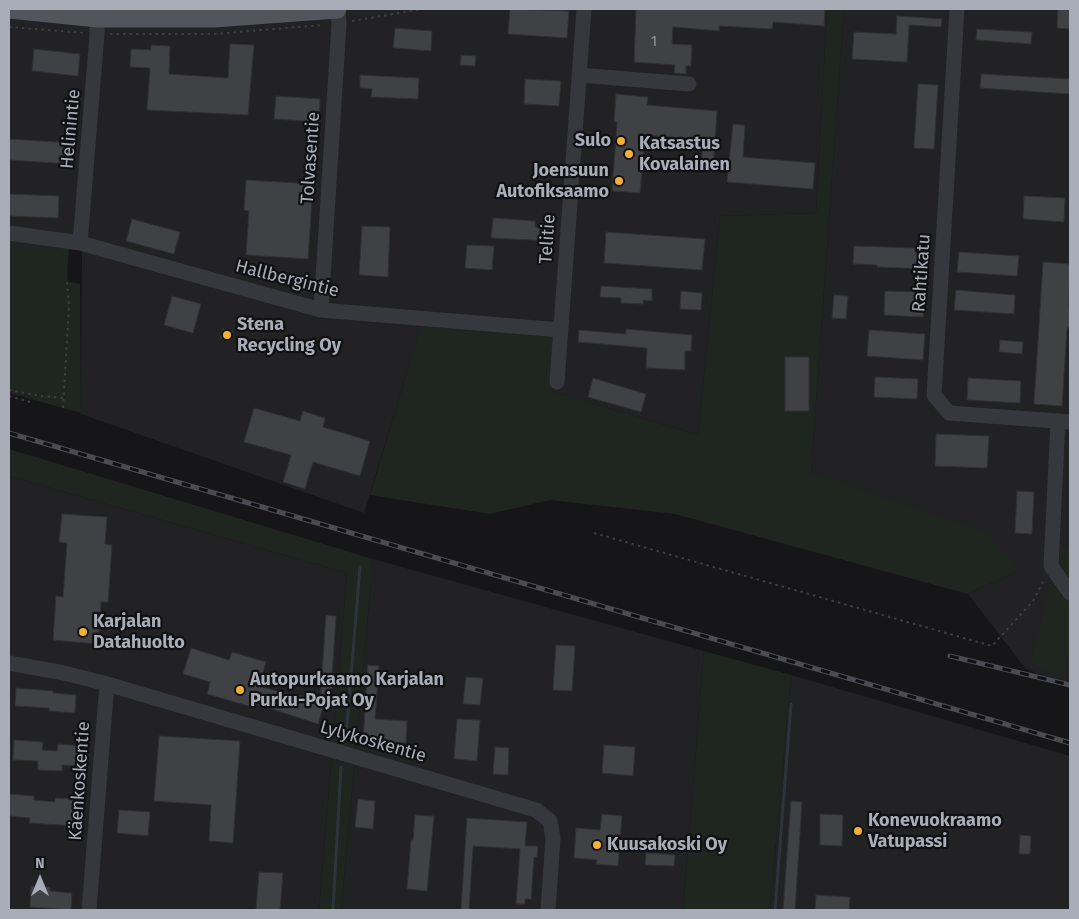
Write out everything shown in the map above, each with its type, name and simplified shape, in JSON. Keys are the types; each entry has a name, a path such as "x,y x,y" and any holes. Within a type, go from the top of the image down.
{"main road":[{"path":"9,9 214,18 338,9"}],"street":[{"name":"Tolvasentie","path":"321,310 338,9"},
{"name":"Telitie","path":"557,382 584,9"},
{"name":"Rahtikatu","path":"957,9 934,395 948,413 1064,421"},
{"name":"Helinintie","path":"80,243 98,13"},
{"path":"579,75 689,84"},
{"name":"Hallbergintie","path":"9,233 80,243 321,310 561,330"},
{"path":"1064,421 1051,566 1070,593"},
{"name":"Lylykoskentie","path":"9,663 64,673 107,684 536,810 550,821 553,838 548,910"},
{"name":"Käenkoskentie","path":"89,910 107,684"}],"path":[{"path":"63,408 69,306 67,281"},
{"path":"9,390 64,398"},
{"path":"9,396 30,402"},
{"path":"594,533 992,646 1033,601 1051,566"}],"shaded area":[{"path":"9,9 827,9 816,213 720,216 698,435 550,391 554,334 421,327 364,513 81,414 82,248 9,236"},
{"path":"827,9 844,9 811,472 988,533 1019,570 968,594 675,514 550,500 490,514 370,495 421,326 554,334 551,391 698,435 720,216 816,213"},
{"path":"844,9 1070,9 1070,689 1025,668 968,594 1019,570 811,472"},
{"path":"9,236 69,246 67,281 80,284 81,413 9,393"},
{"path":"9,449 373,559 341,910 319,910 347,573 9,476"},
{"path":"9,476 347,573 319,910 9,910"},
{"path":"1059,545 1070,548 1070,648 1060,679 1030,662 1053,578"},
{"path":"373,559 704,651 683,910 341,910"},
{"path":"704,651 791,675 770,910 683,910"},
{"path":"791,675 1070,756 1070,910 770,910"}],"building":[{"path":"510,9 569,11 567,38 508,34"},
{"path":"636,9 825,9 824,26 773,22 772,29 719,26 719,31 673,27 672,44 692,45 691,66 686,66 686,74 674,73 675,65 634,62"},
{"path":"1058,9 1070,9 1070,29 1057,28"},
{"path":"897,16 942,19 941,27 909,25 907,62 852,59 854,32 896,34"},
{"path":"395,28 432,31 431,51 393,48"},
{"path":"977,29 1032,32 1031,44 976,40"},
{"path":"230,44 254,45 248,115 147,110 150,68 130,67 131,49 151,50 151,45 170,46 169,74 228,78"},
{"path":"34,49 80,54 78,76 32,71"},
{"path":"461,55 476,56 475,66 460,65"},
{"path":"981,74 1070,79 1070,94 980,88"},
{"path":"360,75 419,78 418,99 371,97 372,89 360,88"},
{"path":"525,79 561,81 559,106 524,104"},
{"path":"918,84 938,85 934,149 914,148"},
{"name":"Katsastus Kovalainen","path":"616,94 648,97 647,105 717,111 713,169 701,168 703,140 645,135 640,193 612,191 617,122 614,122"},
{"path":"276,96 320,99 319,122 274,119"},
{"path":"733,124 745,125 743,157 815,163 813,189 727,182"},
{"path":"9,139 73,143 71,164 9,160"},
{"path":"246,180 313,184 308,259 246,255 249,211 244,210"},
{"path":"9,194 59,196 58,218 9,216"},
{"path":"1024,196 1065,198 1064,222 1023,219"},
{"path":"493,218 535,221 535,227 552,228 552,241 491,238"},
{"path":"132,219 180,232 174,254 126,241"},
{"path":"362,226 390,227 388,277 359,275"},
{"path":"606,232 705,239 702,270 604,263"},
{"path":"467,245 494,246 492,270 465,268"},
{"path":"854,246 915,248 915,253 926,254 926,269 853,264"},
{"path":"959,252 1019,256 1017,276 957,272"},
{"path":"1043,262 1070,264 1070,328 1067,328 1062,406 1034,404"},
{"path":"601,286 652,289 652,301 643,300 643,304 621,303 621,298 600,297"},
{"path":"956,290 1015,295 1014,314 954,310"},
{"path":"681,291 702,293 701,310 680,309"},
{"path":"885,291 924,292 923,317 884,315"},
{"path":"834,295 848,296 846,319 832,318"},
{"path":"172,296 201,304 193,333 164,325"},
{"name":"Stena Recycling Oy","path":"223,329 233,331 230,341 220,338"},
{"path":"626,329 692,335 691,351 685,351 685,370 646,368 647,348 578,342 579,330 626,334"},
{"path":"869,330 925,334 923,360 867,356"},
{"path":"1000,340 1023,342 1022,354 999,352"},
{"path":"785,357 809,357 809,411 785,411"},
{"path":"875,377 918,379 917,399 874,397"},
{"path":"593,378 646,394 641,412 588,397"},
{"path":"968,378 1021,381 1020,403 967,400"},
{"path":"254,408 300,421 303,411 325,418 323,427 370,441 360,476 313,462 305,489 283,482 291,455 244,442"},
{"path":"936,434 989,436 987,468 935,466"},
{"path":"1017,491 1034,492 1032,534 1015,533"},
{"path":"62,514 107,517 105,544 112,545 108,602 101,602 98,644 53,640 56,596 63,597 67,543 59,542"},
{"name":"Autopurkaamo Karjalan Purku-Pojat Oy","path":"326,615 336,616 331,691 328,691 318,724 253,703 252,707 207,694 210,682 183,674 191,648 229,660 232,652 266,662 259,686 320,701"},
{"path":"556,645 575,646 572,691 553,690"},
{"path":"368,665 379,666 375,719 407,721 406,743 363,740"},
{"path":"466,677 483,678 480,705 463,704"},
{"path":"16,688 76,695 75,713 49,711 49,708 15,706"},
{"path":"457,719 480,720 477,761 454,759"},
{"path":"159,736 240,741 233,843 209,841 211,805 154,801"},
{"path":"14,740 43,742 42,750 57,751 58,744 83,746 81,766 62,765 62,771 38,770 38,761 13,760"},
{"path":"604,745 635,747 633,776 602,773"},
{"path":"495,747 509,748 508,775 493,774"},
{"path":"9,794 34,796 34,800 55,802 55,798 78,799 76,826 29,823 30,818 9,816"},
{"path":"358,799 375,801 373,829 355,827"},
{"path":"791,801 802,802 795,910 783,910"},
{"path":"119,810 150,812 148,836 117,833"},
{"name":"Kuusakoski Oy","path":"602,814 622,816 618,866 596,864 597,860 574,858 576,828 600,830"},
{"path":"820,814 843,815 842,846 820,845"},
{"path":"415,815 434,816 427,891 407,889"},
{"path":"467,818 527,822 525,846 538,846 537,857 534,857 531,899 525,899 525,904 516,904 520,849 473,846 469,910 461,910"},
{"path":"1020,835 1031,836 1030,854 1019,854"},
{"path":"646,853 675,855 674,866 645,865"},
{"path":"259,872 283,873 280,910 256,910"},
{"path":"31,886 50,887 50,891 72,893 71,910 30,907"},
{"path":"816,895 850,897 849,910 815,910"}],"waterway":[{"path":"346,737 360,567"},
{"path":"775,910 791,704"},
{"path":"333,910 341,767"}],"railway":[{"path":"9,433 1070,743"},
{"path":"950,656 1070,685"}],"place":[{"name":"Sulo","path":"621,141"},
{"name":"Katsastus Kovalainen","path":"629,154"},
{"name":"Joensuun Autofiksaamo","path":"619,181"},
{"name":"Stena Recycling Oy","path":"227,335"},
{"name":"Karjalan Datahuolto","path":"83,632"},
{"name":"Autopurkaamo Karjalan Purku-Pojat Oy","path":"240,690"},
{"name":"Konevuokraamo Vatupassi","path":"858,831"},
{"name":"Kuusakoski Oy","path":"597,845"}]}
